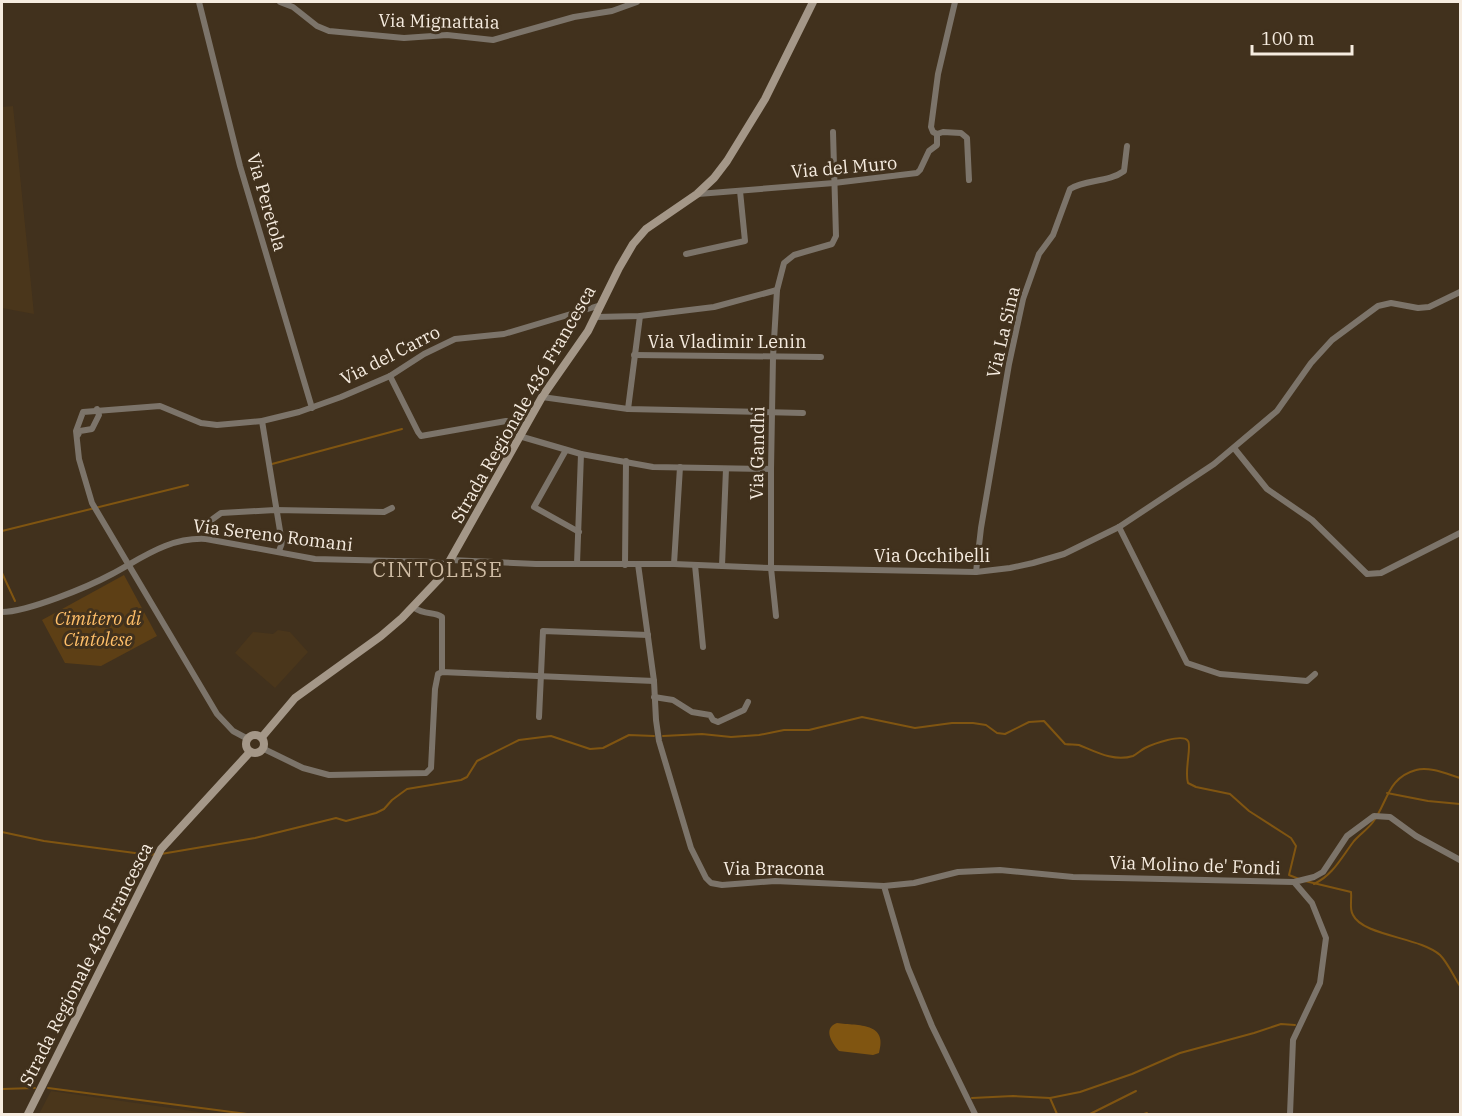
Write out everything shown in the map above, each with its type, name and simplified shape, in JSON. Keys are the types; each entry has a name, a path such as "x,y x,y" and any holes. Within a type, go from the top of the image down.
{"street":[{"name":"Via Peretola","path":"199,2 240,166 312,408"},
{"name":"Via Mignattaia","path":"280,2 292,7 329,32 404,38 447,35 493,40 574,17 612,11 637,2"},
{"name":"Strada Regionale 436 Francesca","path":"262,737 295,698 381,636 440,578 542,397 582,341 596,317 633,244 646,229 697,194 714,178 727,161 765,99 813,2"},
{"path":"955,2 938,74 931,127 937,134 962,133 967,138 969,180"},
{"path":"833,132 834,183"},
{"name":"Via del Muro","path":"697,194 834,183 917,173 929,151 937,145 937,134"},
{"name":"Via La Sina","path":"976,572 981,528 1009,364 1023,299 1040,254 1053,236 1070,189 1077,185 1117,177 1124,171 1127,146"},
{"name":"Via Gandhi","path":"776,616 771,568 771,470 777,290 784,263 794,255 832,244 836,236 834,183"},
{"path":"686,254 745,241 740,191"},
{"path":"596,317 640,316 714,307 777,290"},
{"name":"Via Occhibelli","path":"449,563 674,564 976,572 1011,568 1064,554 1119,527 1162,500 1234,448 1277,411 1311,363 1332,340 1378,306 1391,303 1429,308 1461,292"},
{"name":"Via del Carro","path":"97,410 160,406 201,423 217,425 261,421 312,408 390,376 424,354 455,339 504,334 602,305"},
{"path":"628,409 640,316"},
{"name":"Via Vladimir Lenin","path":"634,355 820,357"},
{"path":"390,376 416,429 422,436 506,421 525,426"},
{"path":"542,397 628,409 803,413"},
{"path":"77,439 80,431 92,429 99,415 97,410 83,412 76,430 79,465 95,510 217,714 233,731 248,739"},
{"path":"261,421 282,543 279,551"},
{"path":"519,436 566,450 653,467 771,470"},
{"path":"1234,448 1267,489 1312,520 1367,574 1381,573 1461,533"},
{"path":"566,450 534,507 579,532"},
{"path":"577,564 581,453"},
{"path":"625,565 626,461"},
{"path":"674,564 680,467"},
{"path":"722,566 726,468"},
{"path":"206,539 210,521 222,513 275,510 384,512 392,508"},
{"path":"1119,527 1187,663 1220,674 1307,681 1315,674"},
{"name":"Via Sereno Romani","path":"2,612 19,610 80,589 160,547 175,542 206,539 315,559 449,563"},
{"name":"Via Bracona","path":"638,564 654,681 659,741 688,838 699,867 711,883 722,885 785,882 884,885"},
{"path":"695,565 702,647"},
{"path":"413,607 421,613 439,614 442,617 442,672"},
{"path":"538,717 543,631 648,636"},
{"path":"264,748 303,768 329,775 426,773 431,768 435,689 438,674 442,672 654,681"},
{"path":"654,697 672,700 686,710 710,715 718,722 744,710 748,702"},
{"path":"256,735 262,737 265,743 264,748 258,753 250,752 246,744 248,739 256,735"},
{"name":"Strada Regionale 436 Francesca","path":"28,1114 161,849 250,752"},
{"path":"1294,882 1314,878 1323,872 1347,836 1374,816 1390,817 1416,836 1461,860"},
{"name":"Via Molino de' Fondi","path":"884,885 914,883 958,872 1000,870 1073,878 1294,882 1312,903 1326,938 1320,983 1293,1040 1290,1114"},
{"path":"884,885 908,968 932,1026 975,1114"}],"shaded area":[{"path":"13,106 34,314 2,308 2,107"},
{"path":"278,630 290,632 308,652 275,688 235,653 253,632 273,634"},
{"path":"837,1023 862,1026 875,1031 881,1043 879,1053 873,1055 839,1051 833,1044 829,1032 830,1028"},
{"path":"51,1091 164,1107 212,1114 39,1114"}],"green space":[{"name":"Cimitero di Cintolese","path":"124,575 157,636 101,666 65,663 42,620"}],"waterway":[{"path":"272,464 402,429"},
{"path":"2,531 188,485"},
{"path":"2,573 15,601"},
{"path":"663,736 759,735 784,730 809,730 862,717 915,728 952,723 973,723 986,725 997,733 1005,734 1029,722 1044,721 1065,744 1079,745 1119,758 1133,756 1161,742 1185,739 1189,744 1188,783 1196,787 1230,794 1249,811 1291,838 1296,846 1289,875 1299,879"},
{"path":"161,854 255,838 336,818 346,821 376,813 407,789 467,777 477,761 519,740 551,736 590,749 603,748 629,735 654,736"},
{"path":"1314,884 1332,871 1354,841 1371,825 1399,779 1421,769 1438,771 1460,778"},
{"path":"1387,793 1428,801 1460,804"},
{"path":"2,832 44,841 155,854"},
{"path":"1305,881 1351,892 1352,913 1359,922 1368,928 1431,949 1443,958 1460,986"},
{"path":"972,1098 1013,1096 1050,1098 1080,1092 1132,1074 1180,1053 1281,1024 1295,1025"},
{"path":"2,1089 35,1088"},
{"path":"48,1088 247,1114"},
{"path":"1090,1114 1136,1091"},
{"path":"1050,1098 1057,1114"}],"district":[{"name":"CINTOLESE","path":"438,569"}]}
